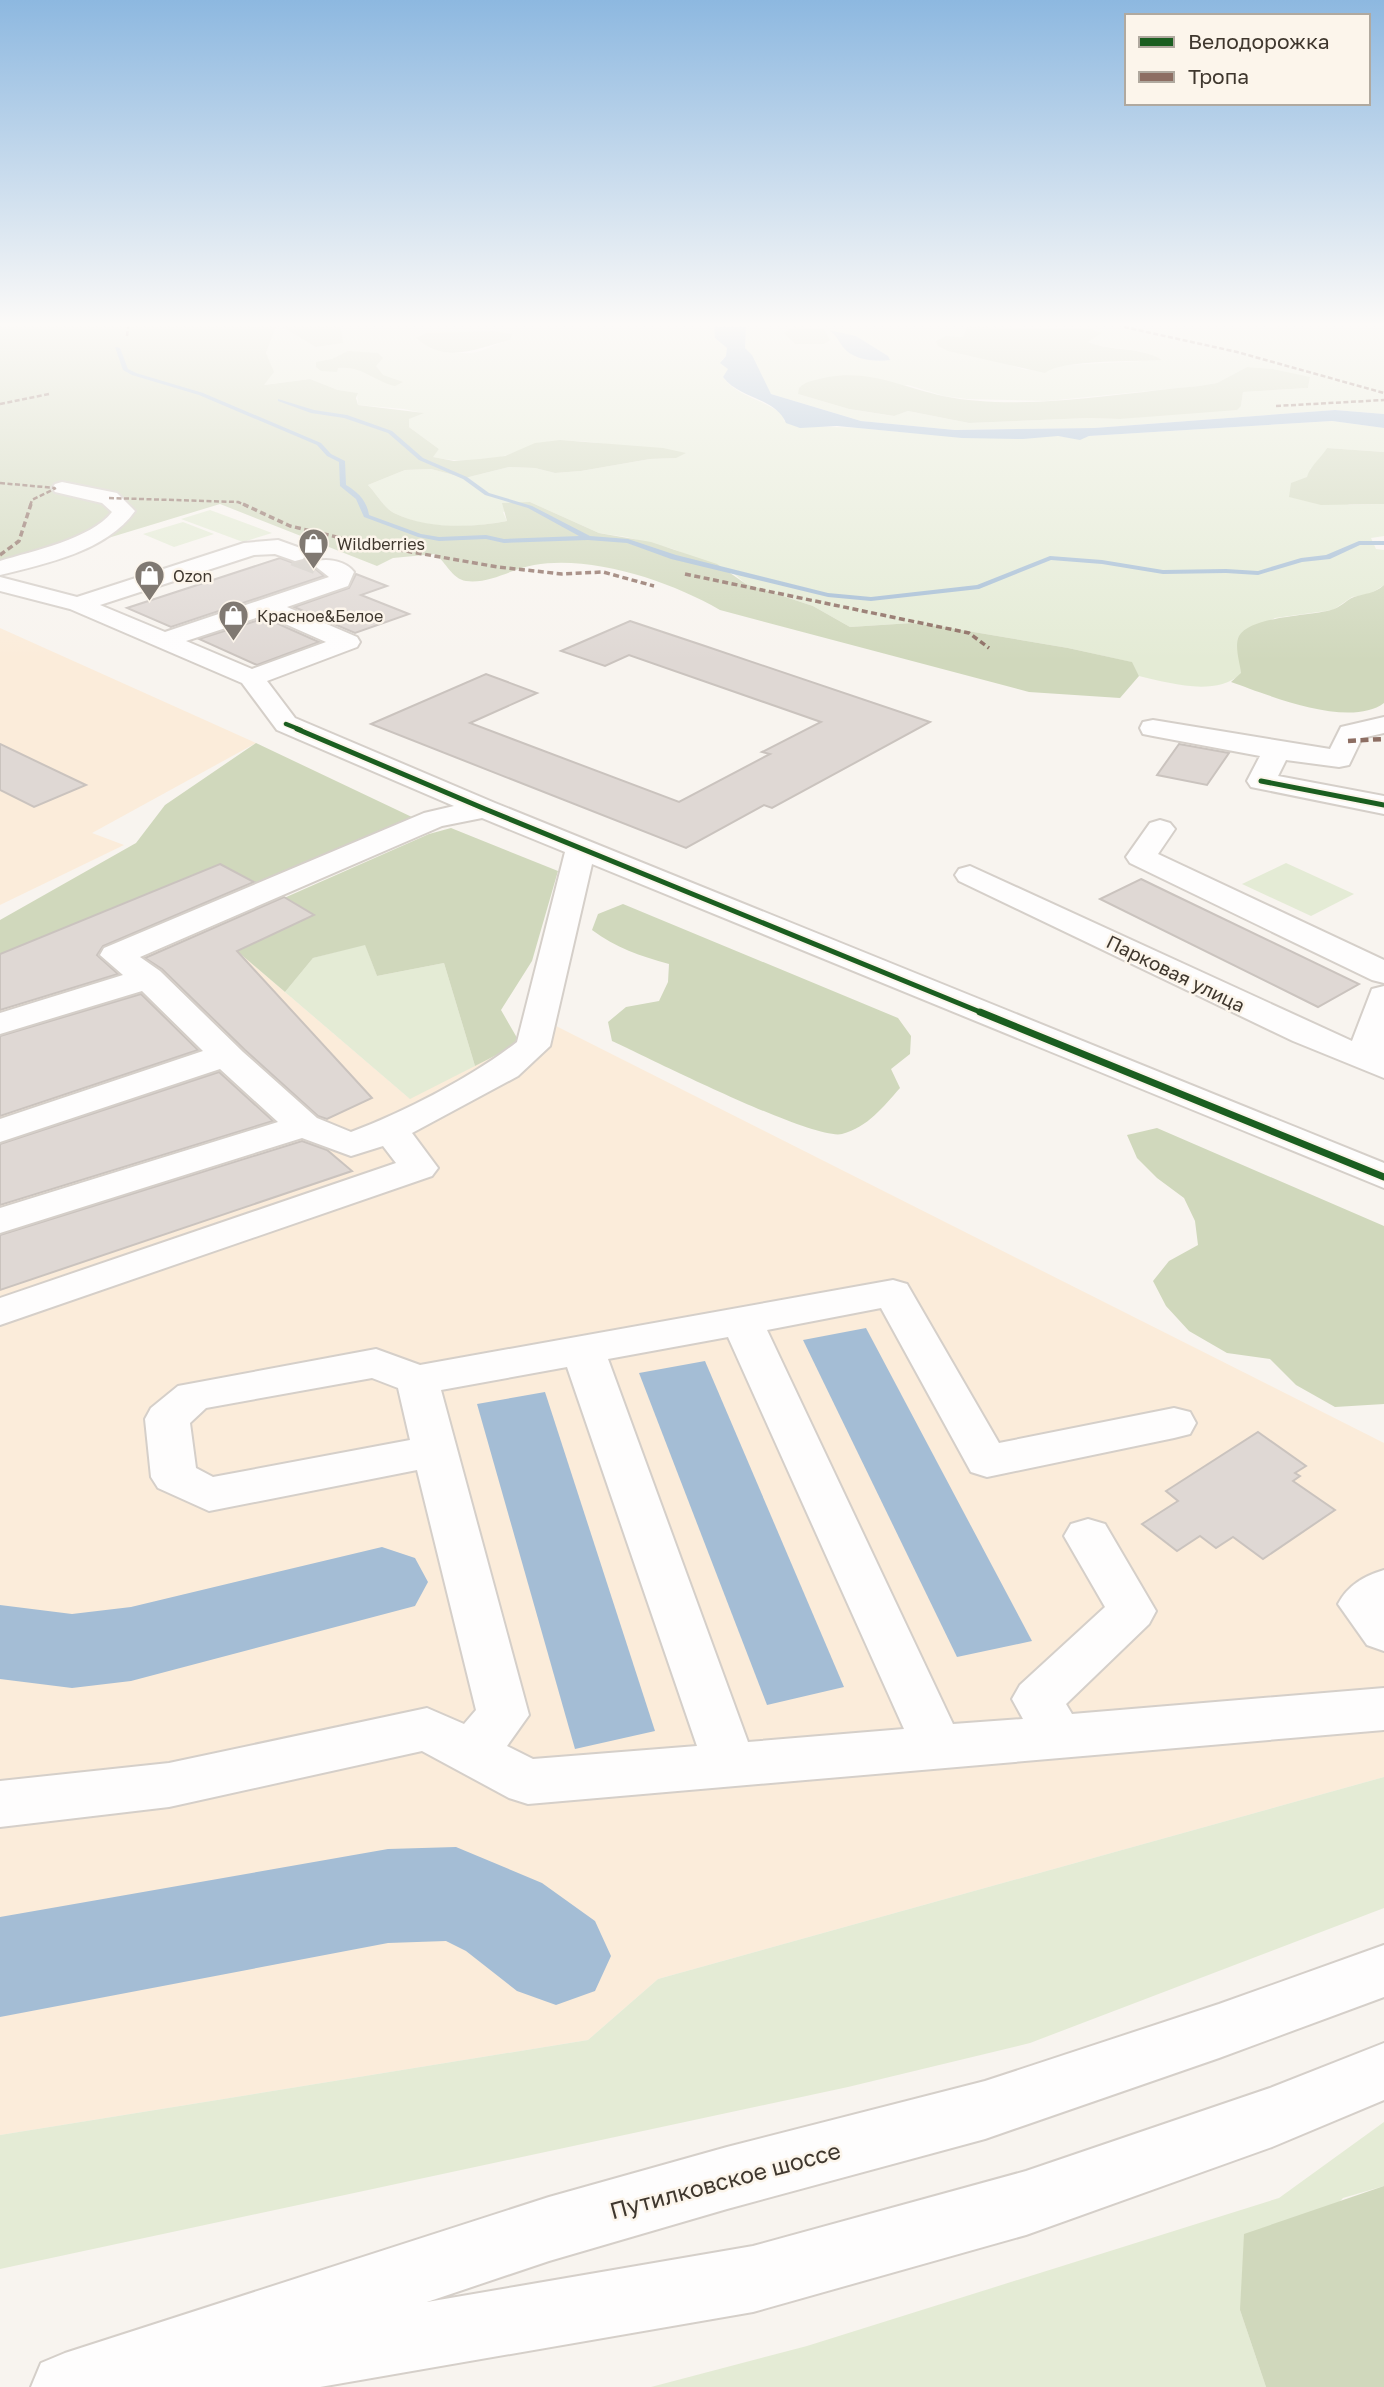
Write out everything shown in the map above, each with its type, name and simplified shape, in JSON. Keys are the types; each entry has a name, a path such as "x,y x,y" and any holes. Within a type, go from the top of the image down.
{"street":[{"path":"0,568 92,536 113,525 124,511 109,498 62,488"},
{"path":"78,604 252,548 278,547 295,554"},
{"path":"163,641 340,581 342,572 326,566"},
{"path":"0,584 78,604 251,678 286,724 485,809 1384,1177"},
{"path":"251,678 348,642 265,606"},
{"path":"1153,728 1277,751 1339,759 1351,733 1384,725"},
{"path":"1277,751 1261,781 1384,805"},
{"path":"485,809 434,819 116,955 148,978 226,1056 304,1126 351,1145 390,1130 505,1068 533,1046 581,847"},
{"path":"1160,829 1141,857 1377,964"},
{"name":"Парковая улица","path":"970,875 1306,1034 1374,1063"},
{"path":"0,1024 148,978"},
{"path":"1374,1063 1384,996"},
{"path":"0,1131 226,1056"},
{"path":"0,1221 304,1126"},
{"path":"0,1312 419,1168 390,1130"},
{"path":"436,1451 209,1494 174,1477 167,1419 193,1396 376,1363 417,1380 893,1293 987,1461 1174,1423"},
{"path":"742,1321 938,1747"},
{"path":"583,1350 730,1765"},
{"path":"417,1380 503,1715 471,1752"},
{"path":"1058,1737 1038,1699 1132,1611 1088,1535"},
{"path":"1384,1588 1362,1604 1384,1632"},
{"path":"0,1804 169,1786 427,1729 528,1782 1384,1709"},
{"name":"Путилковское шоссе","path":"65,2387 549,2229 727,2178 985,2110 1219,2031 1384,1971"},
{"path":"123,2387 752,2279 1026,2203 1272,2117 1384,2071"}],"shaded area":[{"path":"0,628 256,743 92,833 124,845 0,905"},
{"path":"220,864 284,898 237,951 409,1098 556,1026 1384,1443 1384,1777 658,1979 588,2040 0,2135 0,954"}],"green space":[{"path":"0,438 425,438 439,449 433,457 454,461 505,456 535,443 560,440 663,448 686,453 676,458 650,459 555,473 535,468 509,467 465,478 431,469 405,470 368,485 390,511 421,522 465,526 507,521 502,503 530,502 599,533 651,542 717,564 746,584 813,606 850,627 912,623 1068,648 1132,662 1139,676 1120,698 1029,692 720,610 654,580 605,567 557,563 534,565 484,580 466,581 453,574 435,554 393,558 377,566 220,504 0,569"},
{"path":"425,438 1384,438 1384,452 1327,448 1319,462 1310,469 1349,505 1384,504 1384,536 1371,538 1376,549 1384,550 1384,585 1370,594 1352,597 1333,610 1275,618 1239,637 1241,674 1230,681 1205,687 1178,685 1139,676 1131,662 1068,648 912,623 850,627 813,606 746,584 733,573 673,549 599,533 530,502 503,512 507,521 479,525 435,525 407,519 390,511 368,485 405,470 431,469 465,478 509,467 535,468 555,473 650,459 676,458 618,446 573,441 545,442 507,455 479,460 460,461 432,457 439,449"},
{"path":"1327,448 1384,452 1384,504 1321,505 1289,497 1291,483 1307,477"},
{"path":"210,510 272,533 243,542 181,519"},
{"path":"183,522 214,534 174,547 143,534"},
{"path":"1384,585 1384,703 1369,710 1351,713 1330,711 1286,701 1231,682 1241,673 1237,645 1239,636 1246,629 1268,621 1334,609 1351,598 1373,592"},
{"path":"256,743 414,818 257,883 220,864 0,954 0,920 136,843 165,805"},
{"path":"451,828 558,871 532,961 501,1010 520,1043 475,1066 444,963 377,976 365,945 313,958 285,992 237,951 313,915 284,898 429,834"},
{"path":"1286,863 1354,894 1311,916 1242,884"},
{"path":"623,904 898,1018 911,1036 910,1054 891,1069 900,1088 860,1127 842,1134 825,1133 766,1112 612,1041 608,1022 626,1007 659,1001 668,982 669,964 629,951 592,930 598,914"},
{"path":"365,944 377,976 444,963 475,1066 410,1099 285,992 313,958"},
{"path":"1157,1128 1384,1226 1384,1404 1335,1407 1296,1385 1270,1359 1227,1353 1189,1331 1166,1306 1153,1281 1169,1261 1198,1245 1195,1221 1184,1198 1157,1178 1137,1158 1127,1135"},
{"path":"1384,1777 1384,1908 1030,2043 848,2087 0,2269 0,2135 588,2040 658,1979"},
{"path":"1384,2122 1384,2186 1343,2198 1240,2310 1266,2387 651,2387 807,2346 1279,2198"},
{"path":"1384,2186 1384,2387 1266,2387 1240,2310 1244,2234"}],"water":[{"path":"866,1328 1032,1641 957,1657 803,1340"},
{"path":"705,1361 844,1687 767,1705 639,1373"},
{"path":"545,1392 655,1731 575,1749 477,1404"}],"building":[{"path":"308,556 316,559 312,566 324,576 171,627 127,608 280,558 296,564 304,562"},
{"path":"356,574 387,586 361,595 409,614 355,633 294,607 349,588"},
{"path":"265,618 319,642 257,665 199,639"},
{"path":"630,621 930,722 772,808 764,805 686,848 371,724 486,674 537,693 470,723 679,802 770,754 762,752 821,722 629,655 605,666 561,651"},
{"path":"0,744 86,785 34,807 0,790"},
{"path":"1179,744 1229,753 1207,785 1157,775"},
{"path":"220,864 254,882 103,946 97,955 118,974 0,1010 0,954"},
{"path":"1141,879 1359,984 1318,1007 1100,899"},
{"path":"284,897 314,915 237,951 372,1098 327,1119 318,1116 162,969 145,958"},
{"path":"141,994 198,1050 0,1116 0,1036"},
{"path":"219,1072 273,1121 0,1205 0,1144"},
{"path":"302,1141 327,1150 352,1171 0,1290 0,1235"},
{"path":"1258,1432 1306,1466 1295,1473 1300,1476 1293,1481 1335,1510 1263,1559 1233,1537 1216,1548 1200,1536 1177,1551 1142,1524 1178,1501 1166,1491"}],"waterway":[{"path":"306,438 319,444 329,455 342,461 343,486 359,498 366,516 420,536 439,539 486,537 504,541 588,538"},
{"path":"397,438 421,459 465,478 487,494 530,507 588,538"},
{"path":"588,538 628,541 674,557 828,595 871,599 979,587 1050,558 1102,562 1163,572 1258,573 1301,560 1327,557 1359,543 1384,543"},
{"path":"0,1642 72,1651 131,1644 382,1582"},
{"path":"0,1967 388,1896 456,1894 504,1917 556,1956"}],"tunnel":[{"path":"295,554 326,566"}],"marked path":[{"path":"0,483 55,488"},
{"path":"0,555 19,541 32,500 56,488"},
{"path":"109,498 238,502 290,526 371,545 498,567 562,574 603,572 654,586"},
{"path":"685,574 969,633 989,648"},
{"path":"1348,741 1384,739"}],"cycle path":[{"path":"286,724 485,809 1384,1177"},
{"path":"1261,781 1384,805"}],"place":[{"name":"Wildberries","path":"314,571"},
{"name":"Ozon","path":"150,603"},
{"name":"Красное&Белое","path":"234,643"}]}
